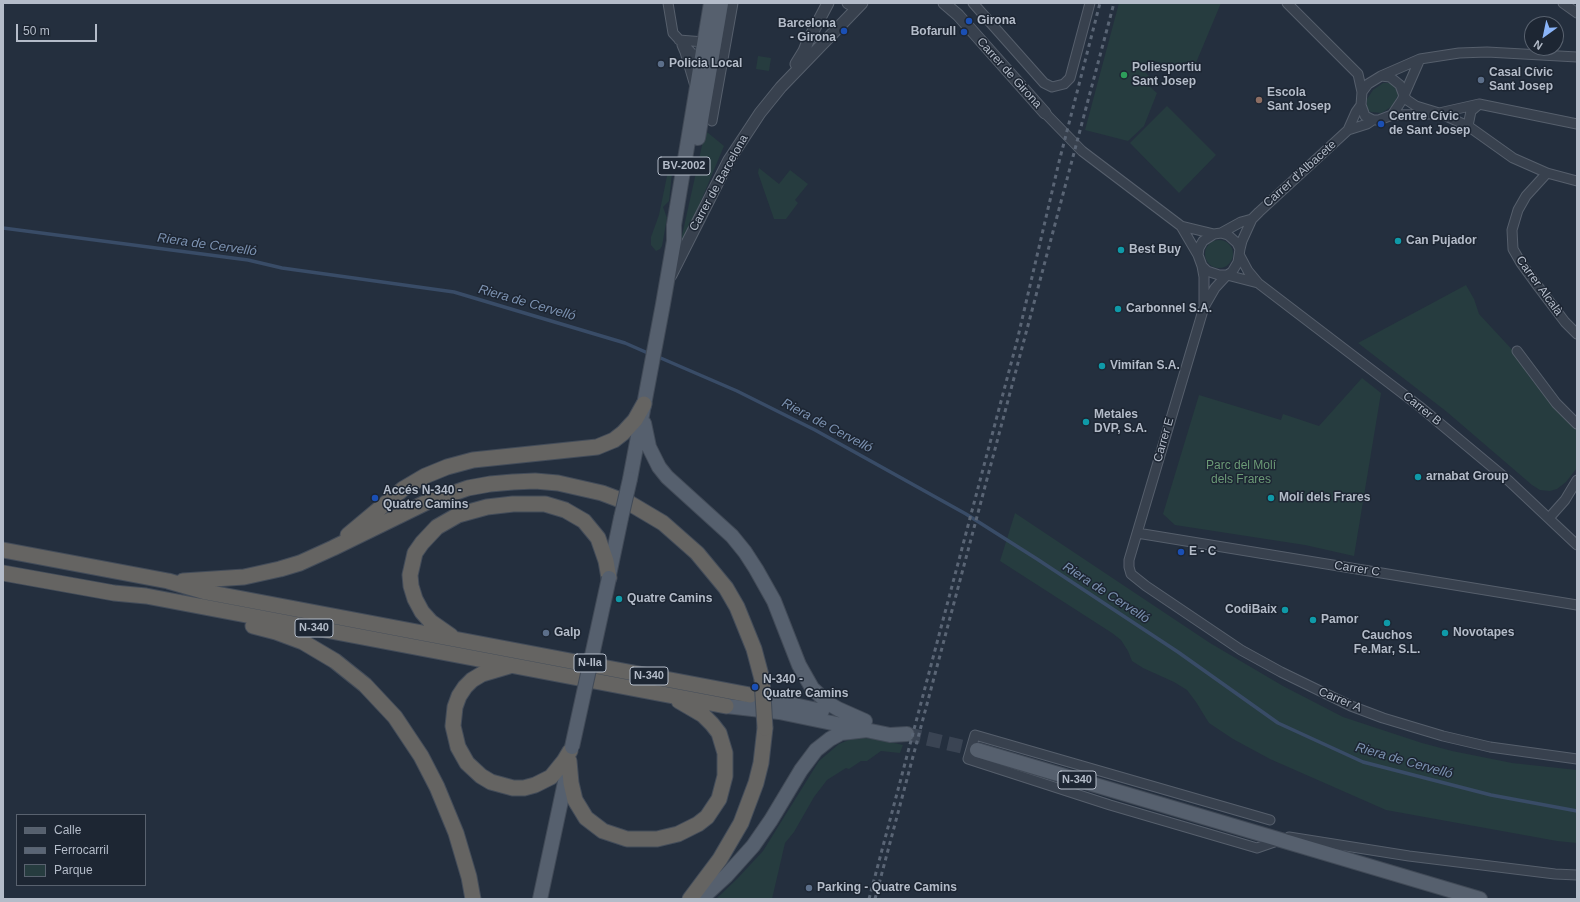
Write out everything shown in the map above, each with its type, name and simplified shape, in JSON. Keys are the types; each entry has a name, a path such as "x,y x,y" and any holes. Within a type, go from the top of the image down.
{"highway":[{"path":"333,548 383,504 403,489 425,476 447,467 473,460 597,447 614,440 623,433 643,410"},
{"path":"168,581 227,579 261,574 300,563 425,503 453,493 483,485 535,481 558,483 602,493 631,504 663,523 698,552 730,594 747,627 762,679 765,728 761,763 750,803 741,823 720,860 690,899"},
{"path":"457,640 431,622 422,612 415,599 411,586 410,575 416,553 428,534 446,521 458,515 472,510 500,505 526,503 544,504 565,510 575,515 591,528 598,538 606,562 609,578"},
{"name":"N-340","path":"3,550 168,581 206,592 750,695"},
{"name":"N-340","path":"3,573 114,593 146,596 726,706"},
{"path":"114,593 144,604 259,627 289,636 317,650 350,672 366,685 409,737 437,786 456,833 469,878 473,899"},
{"path":"514,666 498,668 482,674 465,687 455,707 453,726 458,748 462,756 473,770 491,782 501,786 524,788 535,785 551,777 571,754"},
{"path":"571,754 571,783 575,800 586,818 603,831 627,839 641,840 668,837 698,824 707,817 719,799 723,788 726,764 725,753 718,733 703,715 668,695"}],"main road":[{"name":"BV-2002","path":"643,410 661,319 674,241 674,225 699,83 711,3"},
{"name":"BV-2002","path":"699,83 721,3"},
{"name":"N-IIa","path":"540,899 630,479 643,410"},
{"path":"643,410 648,447 659,467 676,486 732,536 745,552 764,581 783,622 799,665 812,688 828,703 866,726"},
{"name":"N-340","path":"750,695 866,726"},
{"name":"N-340","path":"726,706 779,712 866,726"},
{"path":"701,899 727,875 753,846 771,820 801,770 816,750 830,739 866,726"},
{"name":"N-340","path":"977,750 1480,899"}],"street":[{"path":"668,3 673,33 701,62"},
{"path":"712,121 733,3"},
{"name":"Carrer de Barcelona","path":"781,87 804,51 828,3"},
{"name":"Carrer de Barcelona","path":"848,3 852,5 862,3"},
{"name":"Carrer de Barcelona","path":"666,284 706,202 729,160 760,113 781,87 862,3"},
{"name":"Carrer de Girona","path":"944,3 958,15 1061,131 1082,151 1180,226"},
{"path":"957,3 958,15"},
{"name":"Carrer de Girona","path":"973,3 1044,83 1052,88 1059,87 1070,78 1090,3"},
{"path":"1286,3 1358,74 1379,78 1390,77 1400,85 1407,100 1416,106 1439,113 1454,115 1462,119 1468,126 1513,158 1547,173 1577,181"},
{"path":"1563,3 1577,13"},
{"path":"679,40 704,42"},
{"path":"679,40 699,83"},
{"path":"1362,92 1368,84 1420,59 1459,53 1487,52 1577,57"},
{"path":"1392,115 1404,96 1420,59"},
{"name":"Carrer d'Albacete","path":"1240,253 1242,241 1252,219 1348,130 1356,112 1361,105 1362,92 1358,74"},
{"path":"1410,81 1412,97 1416,106"},
{"path":"1439,113 1479,104 1577,124"},
{"path":"1468,126 1471,111 1479,104"},
{"path":"1361,105 1365,116 1373,120"},
{"name":"Carrer d'Albacete","path":"1348,130 1367,124 1373,120 1379,120 1392,115 1439,113"},
{"name":"Carrer Alcalà","path":"1547,173 1526,196 1518,210 1512,230 1512,248 1521,264 1577,334"},
{"name":"Carrer d'Albacete","path":"1217,233 1241,222 1252,219"},
{"path":"1180,226 1217,233 1233,239 1240,253 1236,268 1227,275 1212,274 1202,266 1198,255 1180,226"},
{"path":"1198,255 1199,248 1203,241 1217,233"},
{"name":"Carrer B","path":"1240,253 1248,271 1258,283 1419,406 1508,481 1577,545"},
{"name":"Carrer E","path":"1202,266 1204,307"},
{"name":"Carrer B","path":"1227,275 1258,283"},
{"name":"Carrer E","path":"1131,574 1129,560 1204,307 1215,288 1227,275"},
{"path":"1517,351 1556,403 1577,424"},
{"path":"1549,518 1565,500 1577,480"},
{"name":"Carrer C","path":"1137,533 1577,605"},
{"name":"Carrer A","path":"1131,574 1146,586 1241,650 1352,706 1383,718 1443,736 1497,748 1577,759"},
{"path":"1270,820 975,735 968,759 1110,805 1257,848 1280,840"},
{"path":"1246,830 1409,856 1555,874 1577,874"}],"green space":[{"name":"Poliesportiu Sant Josep","path":"1119,3 1221,3 1193,70 1149,60 1145,72 1151,78 1149,86 1157,93 1144,126 1128,141 1085,130"},
{"path":"758,56 771,58 769,71 756,69"},
{"path":"1383,83 1390,83 1397,90 1398,95 1392,106 1382,113 1371,112 1367,107 1367,99 1373,90"},
{"path":"1167,106 1216,155 1179,193 1130,143"},
{"path":"705,132 724,146 677,258"},
{"path":"759,168 779,184 790,170 808,184 795,200 798,203 786,219 774,219 758,173"},
{"path":"669,170 672,173 669,201 663,207 667,218 662,246 656,251 651,245 651,237 659,215"},
{"path":"1219,240 1229,244 1233,254 1229,264 1219,268 1209,264 1205,254 1209,244"},
{"path":"1466,285 1474,299 1479,314 1518,356 1528,375 1547,399 1577,429 1577,468 1566,482 1557,489 1550,491 1540,490 1532,485 1447,412 1358,343"},
{"name":"Parc del Molí dels Frares","path":"1362,378 1381,393 1354,556 1305,545 1175,525 1163,514 1199,395 1281,420 1283,414 1319,426"},
{"path":"1015,513 1210,643 1283,686 1343,717 1422,743 1452,751 1512,763 1577,770 1577,843 1557,841 1386,810 1270,759 1233,739 1209,723 1187,690 1132,661 1121,640 1112,633 1000,561"},
{"path":"851,739 877,739 903,745 900,753 881,751 867,761 861,761 849,769 846,768 827,780 814,797 794,832 785,843 772,899 716,899 763,851 819,761 839,744"}],"waterway":[{"name":"Riera de Cervelló","path":"3,228 248,260 282,268 454,292 625,343 650,354"},
{"name":"Riera de Cervelló","path":"656,356 737,391 815,430 966,514 1178,652 1278,723 1363,762 1491,795 1577,811"}],"tunnel":[{"path":"907,734 977,750"}],"railway":[{"path":"869,899 1017,341 1059,162 1100,3"},
{"path":"875,899 1114,3"}],"place":[{"name":"Girona","path":"969,21"},
{"name":"Barcelona - Girona","path":"844,31"},
{"name":"Bofarull","path":"964,32"},
{"name":"Policia Local","path":"661,64"},
{"name":"Poliesportiu Sant Josep","path":"1124,75"},
{"name":"Casal Cívic Sant Josep","path":"1481,80"},
{"name":"Escola Sant Josep","path":"1259,100"},
{"name":"Centre Cívic de Sant Josep","path":"1381,124"},
{"name":"Can Pujador","path":"1398,241"},
{"name":"Best Buy","path":"1121,250"},
{"name":"Carbonnel S.A.","path":"1118,309"},
{"name":"Vimifan S.A.","path":"1102,366"},
{"name":"Metales DVP, S.A.","path":"1086,422"},
{"name":"arnabat Group","path":"1418,477"},
{"name":"Accés N-340 - Quatre Camins","path":"375,498"},
{"name":"Molí dels Frares","path":"1271,498"},
{"name":"E - C","path":"1181,552"},
{"name":"Quatre Camins","path":"619,599"},
{"name":"CodiBaix","path":"1285,610"},
{"name":"Pamor","path":"1313,620"},
{"name":"Cauchos Fe.Mar, S.L.","path":"1387,623"},
{"name":"Galp","path":"546,633"},
{"name":"Novotapes","path":"1445,633"},
{"name":"N-340 - Quatre Camins","path":"755,687"},
{"name":"Parking - Quatre Camins","path":"809,888"}]}
